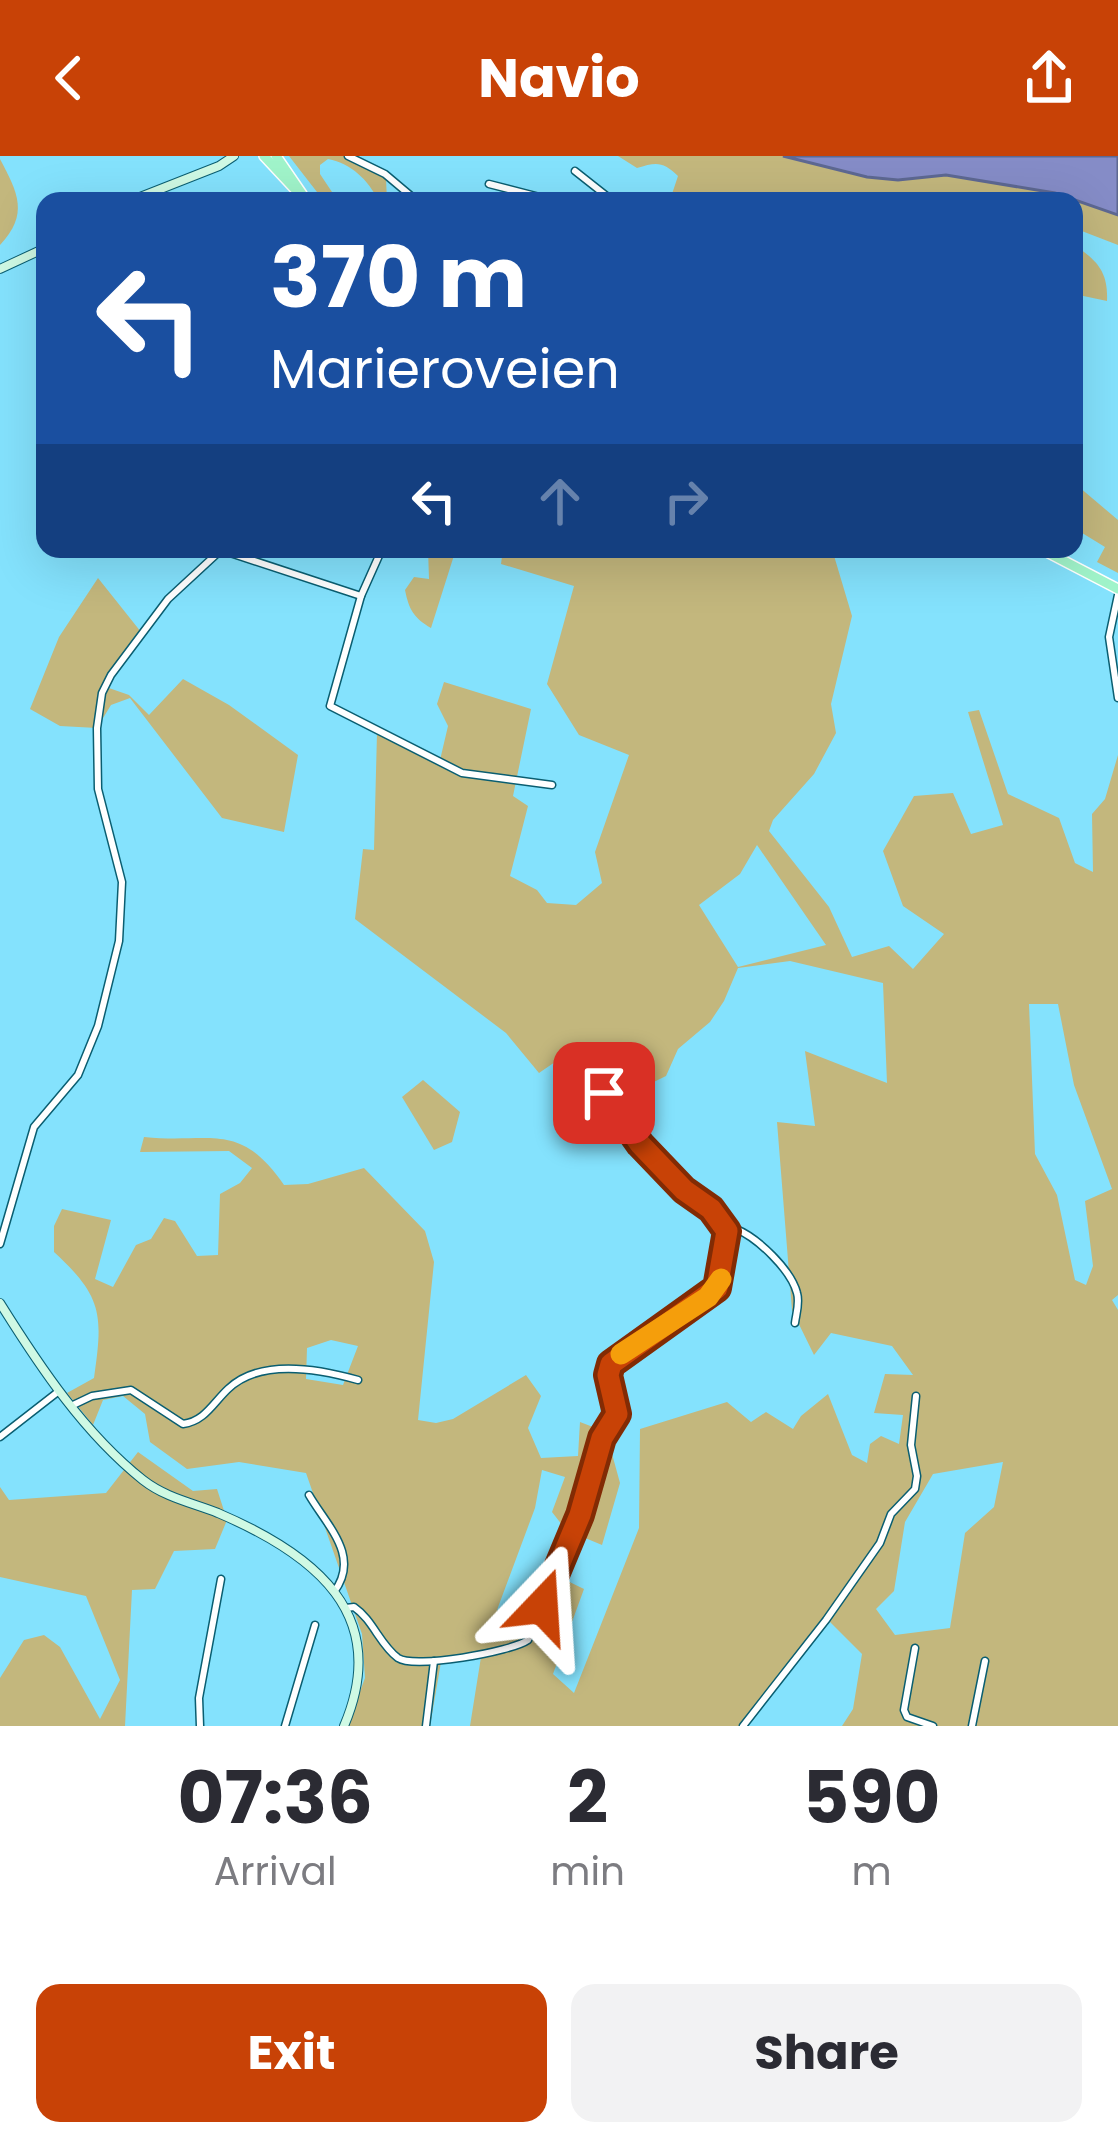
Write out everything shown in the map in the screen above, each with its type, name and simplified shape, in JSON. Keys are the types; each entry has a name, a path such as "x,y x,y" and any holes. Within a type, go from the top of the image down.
{"main road":[{"path":"153,192 234,156"},
{"path":"263,156 298,192"},
{"path":"276,156 301,192"},
{"path":"0,269 36,252"},
{"path":"1057,558 1118,592"},
{"path":"0,1303 71,1406 149,1485 244,1526 305,1564 334,1592 357,1634 361,1664 344,1726"}],"street":[{"path":"348,156 385,174 406,192"},
{"path":"575,171 602,192"},
{"path":"489,184 520,192"},
{"path":"0,1244 34,1126 77,1075 98,1025 118,941 122,882 98,789 99,706 111,675 168,599 212,558"},
{"path":"246,558 362,596"},
{"path":"378,558 329,698 333,710 462,773 552,785"},
{"path":"1118,592 1109,637 1118,698"},
{"path":"346,1608 362,1612 400,1660 497,1654 531,1637 580,1515 602,1438 617,1416 608,1375 611,1364 717,1288 727,1231 711,1209 684,1190 640,1144 604,1093"},
{"path":"727,1231 736,1228 755,1239 788,1277 798,1295 795,1323"},
{"path":"71,1406 92,1396 131,1390 183,1424 195,1422 250,1373 291,1370 358,1380"},
{"path":"0,1437 59,1391"},
{"path":"743,1726 826,1620 880,1543 891,1514 915,1489 911,1445 916,1396"},
{"path":"309,1495 345,1557 342,1580 334,1592"},
{"path":"200,1726 200,1698 221,1579"},
{"path":"285,1726 315,1625"},
{"path":"915,1648 904,1710 907,1717 933,1726"},
{"path":"426,1726 434,1661"},
{"path":"972,1726 985,1661"}],"shaded area":[{"path":"289,156 344,156 386,179 387,192 373,192 352,169 328,159 320,165 320,174 332,192 317,192"},
{"path":"618,156 783,156 867,177 946,175 1050,192 673,192 678,176 673,171 659,164 637,168"},
{"path":"0,159 18,203 15,223 0,245"},
{"path":"1083,204 1118,215 1118,245 1083,231"},
{"path":"1083,252 1100,268 1107,301 1083,296"},
{"path":"1083,490 1118,520 1118,573 1097,562 1105,547 1083,534"},
{"path":"428,558 453,558 431,628 413,613 405,590 414,577 429,579"},
{"path":"502,558 835,558 852,616 831,704 836,733 814,774 773,820 769,831 829,907 852,957 889,946 913,969 944,934 903,906 883,851 914,796 953,793 971,834 1003,825 968,712 979,710 1008,794 1059,818 1075,863 1093,872 1092,814 1105,799 1118,755 1118,1295 1112,1300 1118,1310 1118,1726 842,1726 853,1709 862,1654 830,1622 777,1681 745,1726 470,1726 481,1657 441,1662 430,1726 347,1726 365,1678 362,1634 306,1473 239,1462 187,1469 150,1442 145,1414 123,1396 103,1400 93,1425 67,1393 94,1378 98,1322 91,1295 54,1252 54,1226 62,1209 111,1220 95,1279 113,1287 136,1245 151,1239 164,1218 175,1221 197,1256 218,1255 220,1194 240,1183 252,1168 229,1151 140,1152 144,1137 238,1143 253,1151 284,1185 308,1184 364,1168 425,1231 434,1262 418,1420 453,1419 526,1375 541,1396 528,1428 541,1458 578,1456 580,1422 606,1432 620,1483 602,1545 566,1530 552,1512 565,1477 542,1470 535,1508 497,1610 514,1625 545,1570 584,1589 553,1674 574,1693 639,1528 640,1429 727,1402 751,1422 766,1412 793,1429 828,1394 852,1455 867,1463 870,1444 881,1436 899,1444 903,1415 874,1413 885,1374 913,1375 892,1346 831,1333 814,1355 792,1310 777,1122 815,1126 805,1051 887,1083 883,983 790,961 738,968 710,1022 678,1049 666,1076 617,1100 574,1049 539,1073 506,1033 355,919 363,849 374,850 377,733 440,760 448,726 437,704 444,682 531,709 513,796 528,806 510,876 537,890 547,903 576,905 602,883 595,852 629,755 579,735 547,684 574,586 501,564","holes":["757,845 826,945 738,967 699,905 740,874","1029,1004 1058,1004 1074,1085 1112,1189 1085,1201 1093,1266 1086,1285 1075,1280 1057,1195 1035,1154","331,1340 358,1346 343,1385 306,1379 307,1348","1003,1462 994,1507 965,1533 950,1628 895,1635 876,1609 894,1591 905,1522 933,1474"]},
{"path":"98,578 141,632 106,687 129,695 149,715 183,679 229,705 298,755 284,832 222,818 130,698 111,705 97,728 60,726 30,709 59,637"},
{"path":"423,1080 460,1112 452,1142 434,1150 402,1097"},
{"path":"138,1452 193,1491 217,1489 227,1520 215,1549 174,1551 155,1589 132,1590 125,1726 0,1726 0,1678 24,1640 44,1635 60,1647 100,1719 120,1680 86,1596 0,1577 0,1487 9,1500 106,1493"}],"water":[{"path":"783,156 1118,156 1118,215 1083,203 1083,192 1049,192 946,175 898,180"}],"slow traffic":[{"path":"621,1354 708,1297 721,1279"}],"route":[{"path":"542,1606 580,1515 602,1438 617,1414 609,1386 611,1364 708,1297 721,1281 727,1231 721,1220 640,1144 604,1093"}]}
